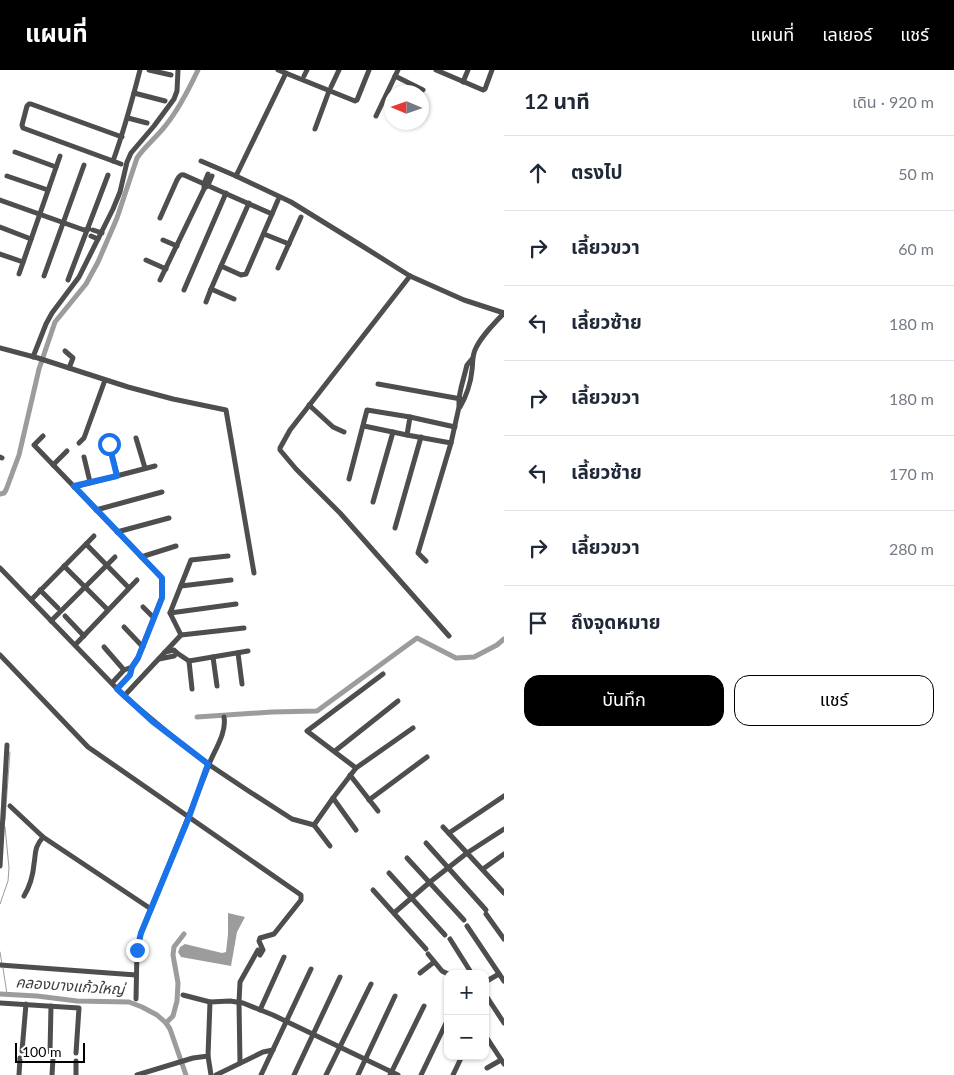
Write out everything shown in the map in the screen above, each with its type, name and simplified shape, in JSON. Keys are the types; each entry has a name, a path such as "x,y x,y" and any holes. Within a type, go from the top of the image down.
{"street":[{"path":"114,161 128,118 140,70"},
{"path":"150,70 171,75"},
{"path":"38,358 46,324 79,277 114,209 131,153 174,99 177,91 178,70"},
{"path":"278,70 330,89 355,101 369,70"},
{"path":"304,76 307,70"},
{"path":"315,129 339,70"},
{"path":"376,116 398,70"},
{"path":"463,82 468,70"},
{"path":"441,71 483,90 492,70"},
{"path":"236,176 286,73"},
{"path":"395,76 414,85"},
{"path":"134,92 164,101"},
{"path":"121,164 23,128 22,125 27,106 31,104 122,137"},
{"path":"128,118 147,123"},
{"path":"15,152 56,167"},
{"path":"19,274 60,156"},
{"path":"201,161 212,171 236,176 299,207 410,276 464,300 504,313 475,349 472,359 467,365 462,399 451,443 418,553 426,562"},
{"path":"44,276 84,165"},
{"path":"160,280 212,171"},
{"path":"68,280 89,232 108,175"},
{"path":"160,218 179,176 184,175 205,186 272,214"},
{"path":"7,176 48,190"},
{"path":"184,290 226,194"},
{"path":"0,200 89,232 102,233"},
{"path":"221,266 242,275 246,274 278,200"},
{"path":"206,302 249,203"},
{"path":"278,268 301,218"},
{"path":"0,227 31,239"},
{"path":"89,232 98,239"},
{"path":"264,234 289,244"},
{"path":"163,240 177,246"},
{"path":"0,254 23,262"},
{"path":"146,260 166,269"},
{"path":"410,276 290,430 280,445 280,450 296,469 340,513 449,636"},
{"path":"211,289 234,299"},
{"path":"0,348 173,399 226,410 254,573"},
{"path":"65,351 73,358 69,368"},
{"path":"79,443 84,438 105,380"},
{"path":"378,384 462,399"},
{"path":"310,405 333,427 344,432"},
{"path":"349,479 367,410 455,427"},
{"path":"407,435 410,417"},
{"path":"364,426 451,443"},
{"path":"373,502 393,432"},
{"path":"43,436 34,446 162,578 162,598 143,647 132,667 130,675 117,689"},
{"path":"395,528 421,437"},
{"path":"136,438 145,468"},
{"path":"109,444 117,476"},
{"path":"53,465 67,451"},
{"path":"84,457 90,482"},
{"path":"74,486 155,466"},
{"path":"96,510 162,492"},
{"path":"117,532 169,518"},
{"path":"31,600 94,536"},
{"path":"86,544 129,588"},
{"path":"141,557 176,546"},
{"path":"180,635 170,613 191,560 228,556"},
{"path":"51,621 115,557"},
{"path":"64,566 108,610"},
{"path":"0,568 124,696 178,742 292,819 314,825 330,846"},
{"path":"75,645 137,580"},
{"path":"181,586 231,580"},
{"path":"40,590 58,608"},
{"path":"170,613 236,604"},
{"path":"144,607 154,618"},
{"path":"65,616 84,636"},
{"path":"124,627 143,647"},
{"path":"124,696 180,635 244,628"},
{"path":"104,647 124,670"},
{"path":"165,652 174,650 189,661 192,689"},
{"path":"189,661 248,651"},
{"path":"158,659 174,656 178,652"},
{"path":"238,653 242,684"},
{"path":"0,655 88,747 301,894 301,900 274,934 260,938 259,941 263,950 259,952 240,982 240,1063"},
{"path":"213,657 217,686"},
{"path":"112,683 124,670 132,667"},
{"path":"356,768 307,731 383,674"},
{"path":"335,751 398,701"},
{"path":"136,999 137,950 139,942 208,764 222,734 225,722 224,717"},
{"path":"314,825 356,768 412,728"},
{"path":"0,866 7,745"},
{"path":"370,800 427,757"},
{"path":"350,775 378,812"},
{"path":"449,834 504,796"},
{"path":"333,798 356,830"},
{"path":"10,806 43,837 151,909"},
{"path":"443,827 504,893"},
{"path":"394,913 467,853 504,829"},
{"path":"24,896 31,880 36,847 43,837"},
{"path":"426,843 486,912 504,939"},
{"path":"483,869 504,854"},
{"path":"407,858 466,923 504,981"},
{"path":"389,873 447,937 469,970"},
{"path":"373,890 444,972"},
{"path":"260,1010 284,957"},
{"path":"420,972 434,962"},
{"path":"2,965 136,975"},
{"path":"261,1075 311,969"},
{"path":"489,980 499,974"},
{"path":"294,1075 340,977"},
{"path":"326,1075 371,984"},
{"path":"183,994 210,1002 239,1002 286,1022 391,1074 398,1075"},
{"path":"358,1075 395,996"},
{"path":"489,1000 504,1023"},
{"path":"210,1002 208,1056 211,1075"},
{"path":"0,1003 79,1008 76,1053"},
{"path":"22,1050 26,1004"},
{"path":"50,1052 51,1006"},
{"path":"391,1074 424,1006"},
{"path":"421,1075 444,1027"},
{"path":"488,1068 503,1062 489,1041"},
{"path":"216,1075 263,1052 273,1050"},
{"path":"137,1075 192,1058 208,1056"},
{"path":"19,1075 20,1058"},
{"path":"52,1075 53,1058"},
{"path":"453,1075 460,1060"},
{"path":"76,1061 76,1075"}],"shaded area":[{"path":"228,913 245,917 237,932 231,966 181,957 178,952 180,947 185,944 222,953 226,952"}],"waterway":[{"path":"0,494 6,490 19,455 39,369 55,322 86,284 98,262 117,218 137,158 171,119 184,99 198,70"},
{"path":"197,717 317,711 417,638 456,658 474,657 497,645 504,639"},
{"path":"5,820 10,752"},
{"path":"0,904 8,881 9,868 5,827"},
{"path":"166,1023 173,1016 177,1001 178,983 173,955 174,947 184,934"},
{"path":"0,952 2,964"},
{"path":"3,968 7,994"},
{"name":"คลองบางแก้วใหญ่","path":"0,994 77,1001 129,1002 142,1007 157,1015 170,1029 186,1075"}],"route":[{"path":"109,444 117,476 74,486 162,578 162,598 138,658 132,667 130,675 117,689 152,721 208,764 189,817 141,933 137,950"}]}
